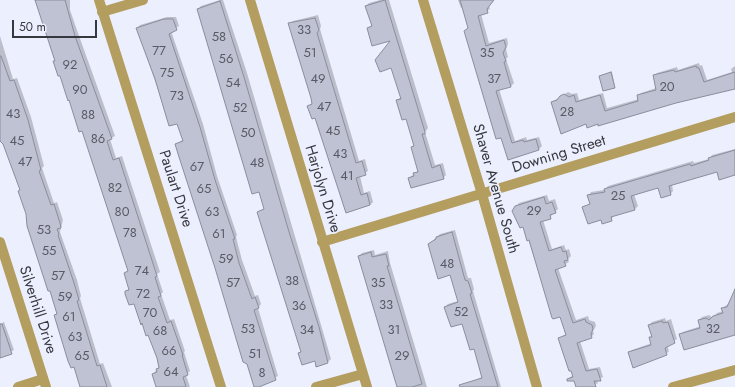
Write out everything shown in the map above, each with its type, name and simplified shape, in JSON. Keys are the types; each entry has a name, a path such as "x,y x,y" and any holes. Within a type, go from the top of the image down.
{"street":[{"name":"Paulart Drive","path":"98,0 221,387"},
{"path":"102,12 143,0"},
{"name":"Harjolyn Drive","path":"250,0 366,387"},
{"name":"Shaver Avenue South","path":"423,0 482,194 537,387"},
{"name":"Downing Street","path":"322,242 735,117"},
{"name":"Silverhill Drive","path":"0,242 45,383"},
{"path":"673,387 735,370"},
{"path":"316,387 363,374"},
{"path":"18,387 45,383"}],"building":[{"path":"35,0 65,0 75,36 112,139 107,141 113,160 119,158 157,276 155,277 161,296 158,297 167,323 171,321 183,355 188,375 183,377 186,387 156,387 152,374 157,372 156,369 159,368 157,358 148,335 146,336 142,323 141,325 134,304 129,305 125,294 125,291 129,290 124,273 128,271 82,131 79,132 60,76 58,76 53,61 55,61"},
{"path":"385,0 425,132 425,134 422,134 432,168 440,165 444,179 411,188 408,178 414,176 413,173 418,172 411,147 414,146 406,119 402,120 396,100 401,99 391,68 380,72 375,60 390,41 372,46 367,28 372,26 365,6"},
{"path":"460,0 494,0 487,9 488,13 478,16 486,46 504,40 506,47 503,53 506,61 504,62 511,87 496,91 512,143 536,139 539,150 508,160 501,138 496,139 464,31 468,28"},
{"path":"220,1 319,327 328,363 316,367 315,361 302,365 298,353 301,352 257,212 264,209 259,192 252,194 197,9"},
{"path":"315,18 319,30 317,33 356,163 362,161 366,175 356,178 361,195 367,193 370,205 346,213 315,118 312,119 307,106 312,104 311,98 288,23"},
{"path":"164,19 173,19 177,30 169,34 235,239 233,239 239,263 252,299 255,297 259,308 254,310 276,380 259,387 254,387 247,364 243,362 215,268 179,157 175,144 183,141 177,124 169,126 155,79 136,28"},
{"path":"0,56 10,81 14,80 28,120 41,170 39,171 51,205 54,204 60,223 61,228 57,229 58,235 79,300 77,301 97,366 100,365 107,387 80,387 74,367 71,368 68,361 54,315 57,314 27,226 26,214 18,191 20,190 3,144 0,141"},
{"path":"696,66 699,68 704,82 735,72 735,89 676,103 598,126 598,124 587,128 586,124 561,134 551,102 557,100 560,96 564,94 569,97 574,95 576,102 600,95 605,111 638,101 637,95 656,90 653,75 674,70 675,72"},
{"path":"611,72 615,88 603,91 599,76"},
{"path":"735,150 735,175 719,180 717,172 669,186 671,195 661,198 658,188 631,196 635,210 611,217 612,221 602,224 601,220 588,224 582,207 590,204 587,195 605,192 604,189 690,164 691,166 709,160 708,158"},
{"path":"544,197 546,204 552,202 556,213 550,215 551,219 540,222 549,251 561,247 563,252 566,251 568,260 564,261 566,266 555,270 573,323 585,319 586,322 592,325 592,338 577,343 586,371 597,369 601,381 594,381 596,387 576,387 574,381 567,381 567,379 573,377 571,371 569,371 558,338 566,335 560,317 552,318 529,240 527,241 523,227 520,228 512,211 515,206"},
{"path":"452,232 465,280 468,281 472,293 470,294 498,387 460,387 459,385 482,378 474,349 470,350 462,324 451,327 444,307 458,302 450,275 438,279 428,244 436,239 436,237"},
{"path":"371,252 372,257 386,254 389,266 387,266 422,384 412,387 397,387 358,256"},
{"path":"735,289 735,335 684,350 679,334 700,328 698,320 706,318 709,320 713,316 723,313 721,308 727,307"},
{"path":"662,321 663,323 668,322 675,343 665,348 667,355 633,368 628,352 651,345 649,337 652,337 648,325"},
{"path":"0,324 2,324 12,354 0,358"}]}
